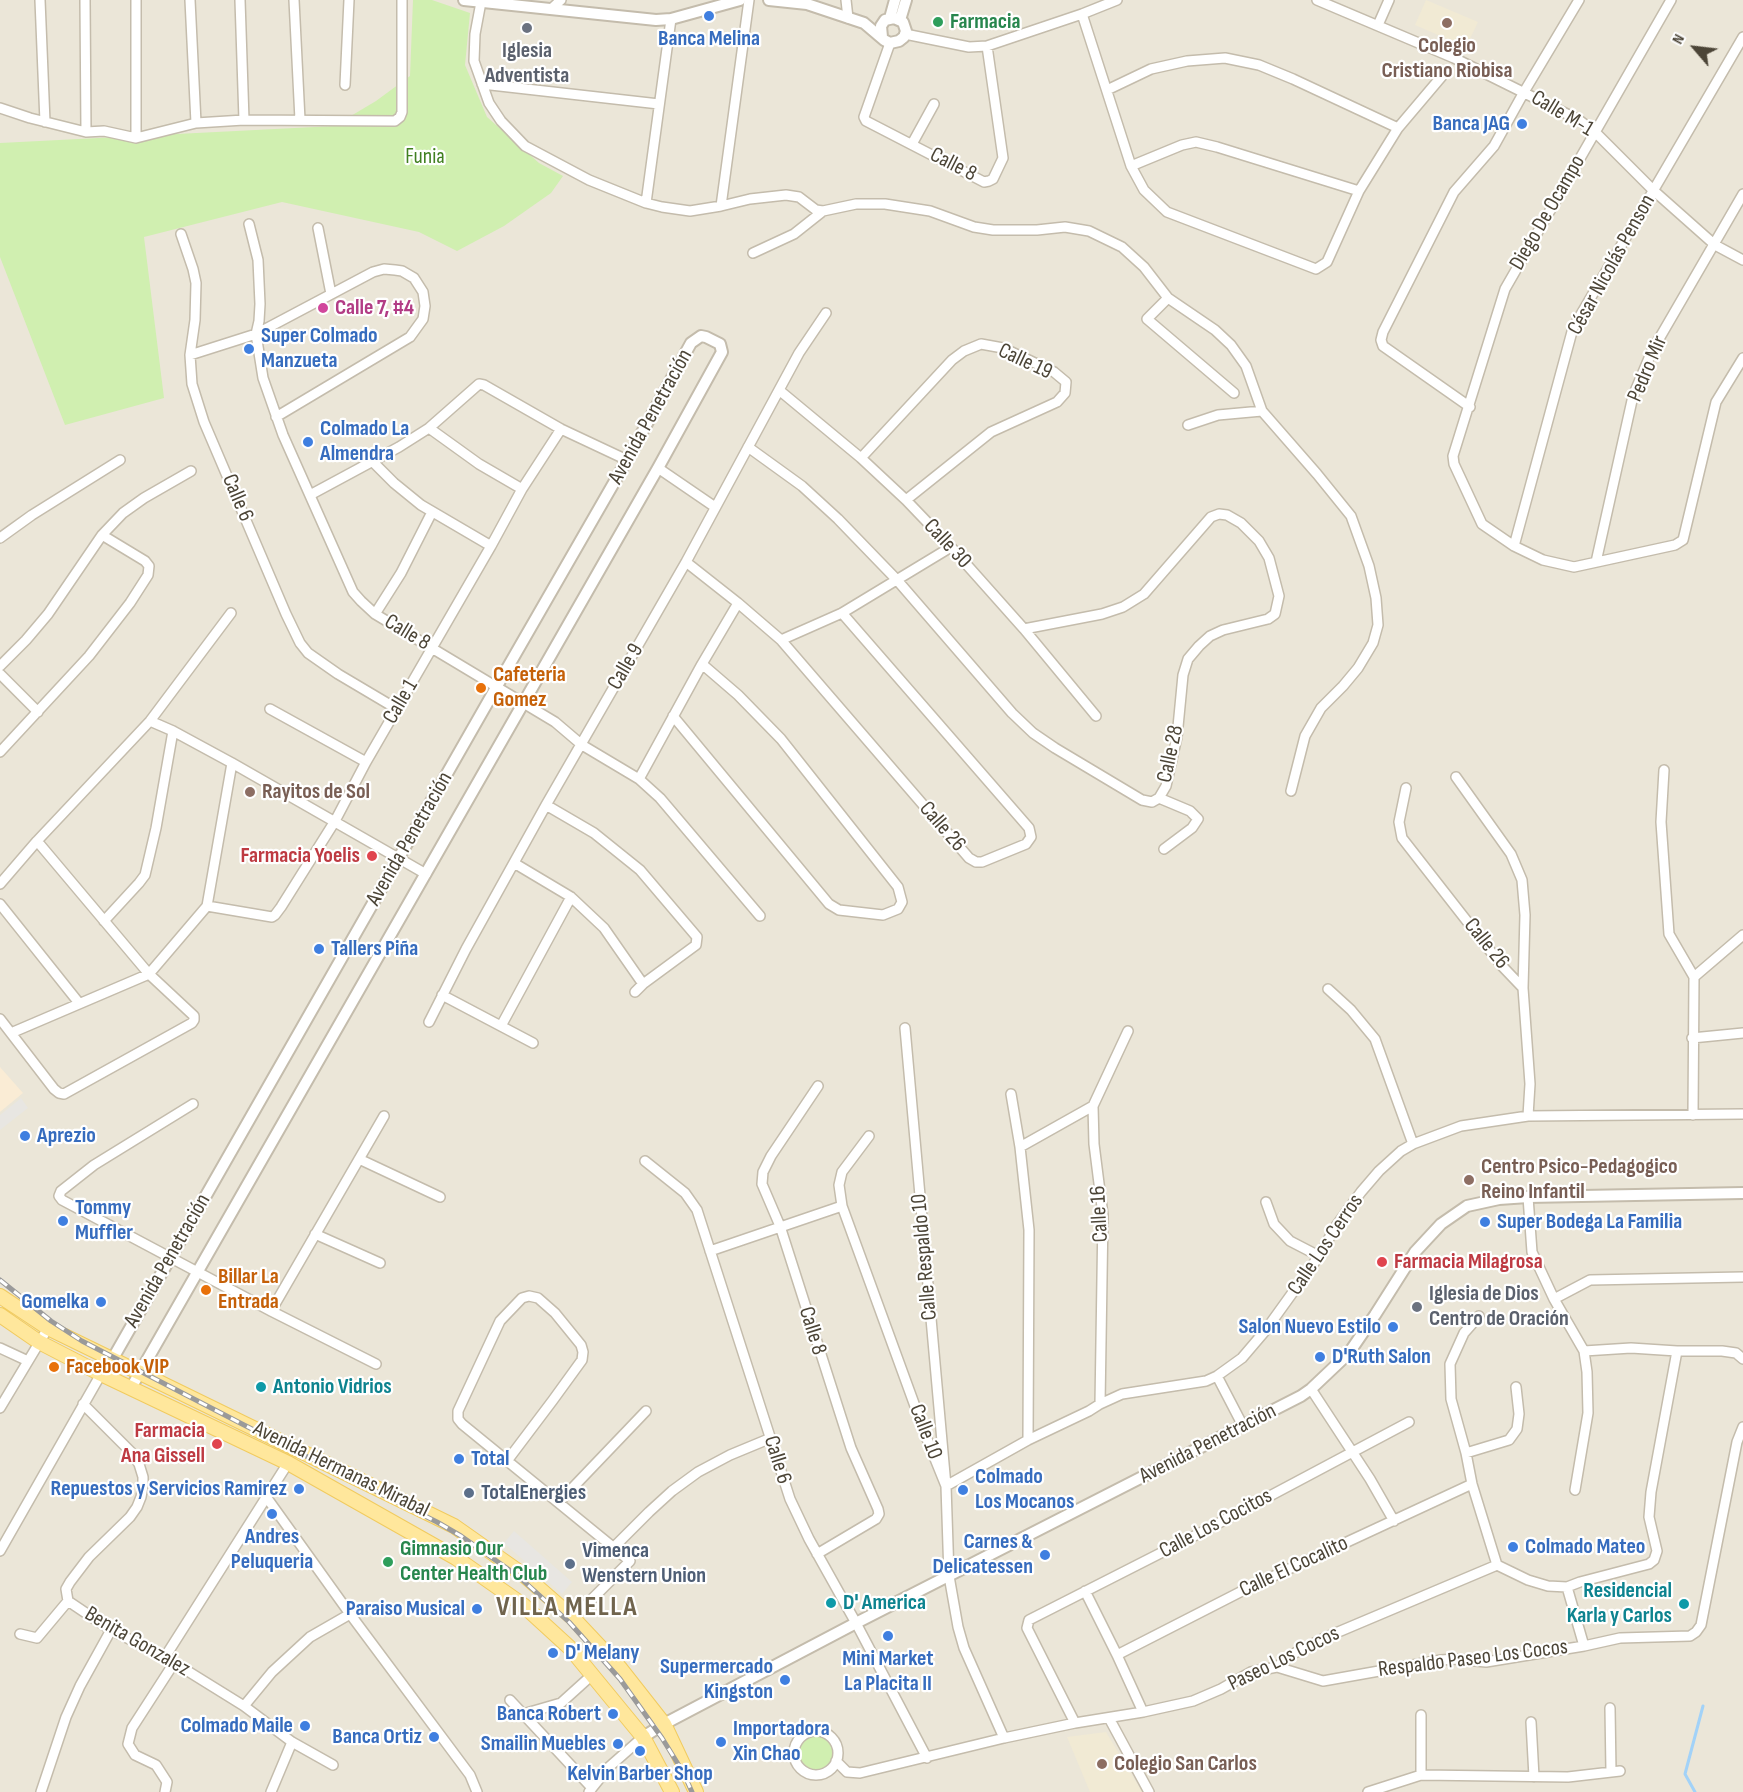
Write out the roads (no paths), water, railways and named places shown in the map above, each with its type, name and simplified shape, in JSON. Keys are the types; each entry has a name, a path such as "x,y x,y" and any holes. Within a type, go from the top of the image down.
{"main road":[{"name":"Avenida Hermanas Mirabal","path":"0,1296 48,1328 454,1526 525,1576 573,1618 620,1668 664,1724 696,1792"},
{"name":"Avenida Hermanas Mirabal","path":"0,1315 39,1342 101,1374 288,1463 456,1558 524,1605 570,1648 643,1737 672,1792"}],"street":[{"path":"40,0 45,122"},
{"path":"85,0 86,132"},
{"path":"136,0 136,138"},
{"path":"190,0 196,123"},
{"path":"240,0 244,120"},
{"path":"294,0 300,120"},
{"path":"345,85 349,0"},
{"path":"0,108 86,132 104,131 136,138 196,123 244,120 395,121 402,112 402,0"},
{"path":"464,0 656,20 671,19 716,3 740,0"},
{"path":"551,9 561,0"},
{"path":"721,206 749,0"},
{"path":"769,0 807,4 864,23 886,40 900,41 905,34 904,25 893,19 864,23"},
{"path":"846,0 848,18"},
{"path":"893,19 895,0"},
{"path":"886,40 881,26 893,19 906,0"},
{"path":"905,34 969,47 987,46 1117,0"},
{"name":"Calle M-1","path":"1317,0 1454,58 1579,120 1595,132 1653,190 1715,245 1743,260"},
{"path":"1378,25 1389,0"},
{"path":"1470,407 1383,346 1381,340 1383,332 1454,192 1494,146 1579,0"},
{"name":"Diego De Ocampo","path":"1671,0 1505,289 1453,456 1454,464 1482,524 1514,546 1543,560 1574,567 1675,545 1683,540 1716,402 1743,358"},
{"path":"481,2 475,34 474,61 489,103 501,121 525,146 589,180 646,203 690,211 750,199 786,195 799,197 816,210 823,211 856,204 885,204 930,211 974,227 993,230 1037,230 1065,227 1089,231 1122,247 1144,267 1168,298 1215,330 1231,345 1246,366 1262,411 1351,516 1369,566 1377,607 1378,625 1373,643 1358,668 1321,708 1310,726 1305,736 1290,791"},
{"path":"1082,14 1131,166 1138,183 1144,190 1167,212 1316,269 1327,262 1359,191 1398,128 1442,76"},
{"path":"646,203 671,19"},
{"name":"César Nicolás Penson","path":"1514,546 1573,328 1743,37"},
{"name":"Calle 8","path":"886,40 864,117 866,121 984,182 993,179 1003,158 987,46"},
{"path":"1107,90 1151,69 1187,61 1226,58 1259,66 1293,79 1398,128"},
{"path":"482,84 659,104"},
{"path":"912,144 934,104"},
{"path":"1131,166 1182,145 1196,142 1359,191"},
{"name":"Pedro Mir","path":"1596,562 1633,396 1652,351 1743,194"},
{"path":"753,254 794,234 823,211"},
{"name":"Calle 8","path":"249,224 258,260 260,304 256,334 263,378 276,417 353,592 375,614 555,722 582,745 639,779 660,798 760,916"},
{"path":"318,228 331,294"},
{"name":"Calle 6","path":"182,234 196,283 195,320 190,355 192,384 204,422 300,643 316,659 397,709"},
{"path":"190,355 256,334 374,272 384,269 402,271 414,278 421,287 424,298 423,319 415,332 405,342 276,417"},
{"path":"1168,298 1147,319 1234,393"},
{"name":"Calle 9","path":"429,1022 546,805 686,562 799,353 826,313"},
{"name":"Avenida Penetración","path":"101,1374 112,1360 692,343 701,336 720,344 722,352 658,468 131,1388"},
{"name":"Calle 19","path":"861,458 952,360 964,351 981,344 1003,348 1054,372 1066,382 1065,393 1057,402 991,432 906,500"},
{"path":"310,495 399,447 429,428 479,384 561,429 627,460"},
{"name":"Calle 30","path":"779,390 861,458 906,500 951,547 1096,716"},
{"path":"1188,425 1218,416 1262,411"},
{"path":"429,428 479,464 522,489"},
{"name":"Calle 1","path":"207,906 274,917 335,821 366,762 522,489 561,429"},
{"name":"Calle 28","path":"748,447 802,486 838,519 897,580 1033,733 1142,800 1152,802 1160,798 1166,786 1177,737 1183,675 1188,659 1210,636 1223,630 1268,619 1275,614 1279,596 1269,558 1258,541 1241,523 1227,515 1220,514 1211,517 1144,594 1124,607 1102,614 1024,630"},
{"path":"0,538 32,515 120,460"},
{"path":"372,461 394,483 432,512 491,546"},
{"path":"658,468 715,507"},
{"path":"0,666 48,614 102,535 123,513 191,471"},
{"path":"375,614 401,573 432,512"},
{"path":"0,752 89,656 130,603 148,575 149,566 146,561 102,535"},
{"path":"781,640 842,613 951,547"},
{"name":"Calle 26","path":"686,562 781,640 969,858 982,862 1026,844 1031,837 1029,828 842,613"},
{"path":"639,779 738,603"},
{"path":"0,884 37,841 150,721 231,613"},
{"path":"673,716 829,904 838,910 883,915 898,909 902,902 898,887 781,740 738,695 702,664"},
{"path":"0,674 38,712"},
{"path":"270,710 366,762"},
{"path":"150,721 232,763 426,874"},
{"path":"104,921 145,875 156,828 173,731"},
{"path":"11,1033 149,974 207,906 232,763"},
{"path":"1664,770 1661,822 1669,934 1694,977 1693,1115"},
{"path":"1456,777 1511,854 1522,880 1525,915 1523,988"},
{"name":"Calle 26","path":"1406,788 1399,822 1402,838 1502,966 1523,988 1530,1084 1528,1116"},
{"path":"1160,798 1190,811 1198,819 1192,828 1164,849"},
{"path":"546,805 594,833 640,870 698,937 696,945 635,992"},
{"path":"0,1019 54,1089 64,1094 194,1020 194,1016 149,974 37,841"},
{"path":"514,863 571,897 604,928 644,984"},
{"path":"501,1026 571,897"},
{"path":"0,904 79,1004"},
{"path":"1694,977 1743,936"},
{"path":"1328,989 1351,1010 1375,1039 1413,1144"},
{"path":"442,995 533,1043"},
{"name":"Calle Respaldo 10","path":"905,1028 946,1486"},
{"name":"Calle 16","path":"1100,1404 1103,1215 1094,1144 1093,1106 1128,1031"},
{"path":"1692,1038 1743,1033"},
{"name":"Calle 8","path":"817,1554 876,1519 879,1514 851,1448 780,1226 762,1184 763,1172 771,1156 818,1086"},
{"path":"1011,1094 1020,1147 1029,1230 1028,1440"},
{"path":"193,1104 94,1165 61,1191 59,1196 62,1200 197,1273 376,1364"},
{"path":"1020,1147 1093,1106"},
{"name":"Calle Los Cerros","path":"946,1486 1028,1440 1122,1394 1206,1381 1242,1358 1265,1331 1361,1192 1379,1171 1401,1151 1413,1144 1461,1126 1528,1116 1743,1114"},
{"path":"271,1311 384,1116"},
{"name":"Calle 10","path":"869,1136 842,1172 839,1185 842,1206 946,1486 949,1576 958,1627 964,1648 1004,1738"},
{"path":"359,1159 440,1197"},
{"name":"Calle 6","path":"645,1161 685,1193 697,1210 790,1499 817,1554 927,1758"},
{"name":"Avenida Penetración","path":"643,1737 856,1623 1243,1426 1311,1389 1349,1353 1415,1252 1442,1224 1467,1206 1499,1199 1528,1197 1743,1193"},
{"path":"1528,1197 1532,1252 1554,1299 1584,1351 1588,1413 1575,1490"},
{"path":"1266,1202 1274,1224 1290,1241 1318,1256"},
{"path":"710,1251 842,1206"},
{"path":"315,1234 380,1263"},
{"path":"1554,1299 1590,1280 1743,1277"},
{"path":"507,1461 582,1360 581,1345 546,1304 530,1296 522,1298 500,1321 458,1411 458,1419 507,1461 630,1562 573,1618"},
{"path":"1479,1316 1464,1333 1450,1364 1451,1399 1472,1484 1497,1565 1528,1580 1548,1586 1567,1587 1649,1564 1654,1560 1657,1551 1649,1517 1651,1492 1677,1351"},
{"path":"0,1408 48,1328"},
{"path":"0,1348 28,1362"},
{"path":"1584,1351 1630,1348 1722,1351 1736,1353 1743,1359"},
{"path":"0,1551 101,1374"},
{"path":"1217,1376 1243,1426"},
{"path":"1466,1453 1509,1440 1517,1429 1516,1387"},
{"path":"1311,1389 1370,1479 1394,1521"},
{"name":"Benita Gonzalez","path":"83,1404 131,1452 139,1464 143,1486 137,1507 89,1557 70,1582 66,1589 68,1601 111,1630 165,1657 244,1706 292,1742 333,1765"},
{"path":"559,1502 646,1411"},
{"name":"Calle Los Cocitos","path":"1075,1723 1027,1628 1029,1620 1204,1531 1409,1422"},
{"name":"Respaldo Paseo Los Cocos","path":"1278,1666 1323,1681 1441,1660 1486,1662 1620,1638 1690,1636 1701,1625 1737,1442 1743,1427"},
{"path":"614,1548 672,1491 698,1472 730,1455 771,1438"},
{"path":"165,1657 288,1463"},
{"name":"Calle El Cocalito","path":"1117,1655 1248,1588 1472,1484"},
{"path":"267,1498 470,1775 477,1792"},
{"name":"Paseo Los Cocos","path":"836,1761 847,1772 860,1773 1004,1738 1193,1701 1251,1672 1278,1666 1291,1655 1324,1638 1497,1565"},
{"path":"1567,1587 1584,1646"},
{"path":"1085,1591 1143,1712"},
{"path":"20,1634 37,1638 68,1601"},
{"path":"244,1706 272,1672 310,1638 350,1614"},
{"path":"41,1792 66,1717 80,1686 111,1630"},
{"path":"165,1792 167,1782 156,1765 135,1755 128,1744 132,1728 174,1663"},
{"path":"523,1714 561,1703 592,1675"},
{"path":"510,1700 590,1790 609,1767 643,1737"},
{"path":"1368,1792 1421,1775 1568,1777 1616,1772 1610,1708"},
{"path":"1420,1715 1421,1775"},
{"path":"1109,1718 1149,1792"},
{"path":"1532,1722 1534,1777"},
{"path":"814,1731 828,1735 837,1746 836,1761 827,1772 807,1773 794,1757 797,1743 801,1737 814,1731"},
{"path":"271,1792 292,1742"}],"waterway":[{"path":"1695,1792 1685,1774 1703,1706"}],"railway":[{"path":"0,1280 51,1321 82,1341 437,1522 518,1576 569,1622 620,1679 662,1738 683,1772 692,1792"}],"place":[{"name":"Banca Melina","path":"709,16"},
{"name":"Farmacia","path":"938,22"},
{"name":"Colegio Cristiano Riobisa","path":"1447,23"},
{"name":"Iglesia Adventista","path":"527,28"},
{"name":"Banca JAG","path":"1522,124"},
{"name":"Calle 7, #4","path":"323,308"},
{"name":"Super Colmado Manzueta","path":"249,349"},
{"name":"Colmado La Almendra","path":"308,442"},
{"name":"Cafeteria Gomez","path":"481,688"},
{"name":"Rayitos de Sol","path":"250,792"},
{"name":"Farmacia Yoelis","path":"372,856"},
{"name":"Tallers Piña","path":"319,949"},
{"name":"Aprezio","path":"25,1136"},
{"name":"Centro Psico-Pedagogico Reino Infantil","path":"1469,1180"},
{"name":"Tommy Muffler","path":"63,1221"},
{"name":"Super Bodega La Familia","path":"1485,1222"},
{"name":"Farmacia Milagrosa","path":"1382,1262"},
{"name":"Billar La Entrada","path":"206,1290"},
{"name":"Gomelka","path":"101,1302"},
{"name":"Iglesia de Dios Centro de Oración","path":"1417,1307"},
{"name":"Salon Nuevo Estilo","path":"1393,1327"},
{"name":"D'Ruth Salon","path":"1320,1357"},
{"name":"Facebook VIP","path":"54,1367"},
{"name":"Antonio Vidrios","path":"261,1387"},
{"name":"Farmacia Ana Gissell","path":"217,1444"},
{"name":"Total","path":"459,1459"},
{"name":"Repuestos y Servicios Ramirez","path":"299,1489"},
{"name":"Colmado Los Mocanos","path":"963,1490"},
{"name":"TotalEnergies","path":"469,1493"},
{"name":"Andres Peluqueria","path":"272,1514"},
{"name":"Colmado Mateo","path":"1513,1547"},
{"name":"Carnes & Delicatessen","path":"1045,1555"},
{"name":"Gimnasio Our Center Health Club","path":"388,1562"},
{"name":"Vimenca Wenstern Union","path":"570,1564"},
{"name":"D' America","path":"831,1603"},
{"name":"Residencial Karla y Carlos","path":"1684,1604"},
{"name":"Paraiso Musical","path":"477,1609"},
{"name":"Mini Market La Placita II","path":"888,1636"},
{"name":"D' Melany","path":"553,1653"},
{"name":"Supermercado Kingston","path":"785,1680"},
{"name":"Banca Robert","path":"613,1714"},
{"name":"Colmado Maile","path":"305,1726"},
{"name":"Banca Ortiz","path":"434,1737"},
{"name":"Importadora Xin Chao","path":"721,1742"},
{"name":"Smailin Muebles","path":"618,1744"},
{"name":"Kelvin Barber Shop","path":"640,1751"},
{"name":"Colegio San Carlos","path":"1102,1764"}],"district":[{"name":"VILLA MELLA","path":"567,1608"}],"park label":[{"name":"Funia","path":"425,157"}]}
